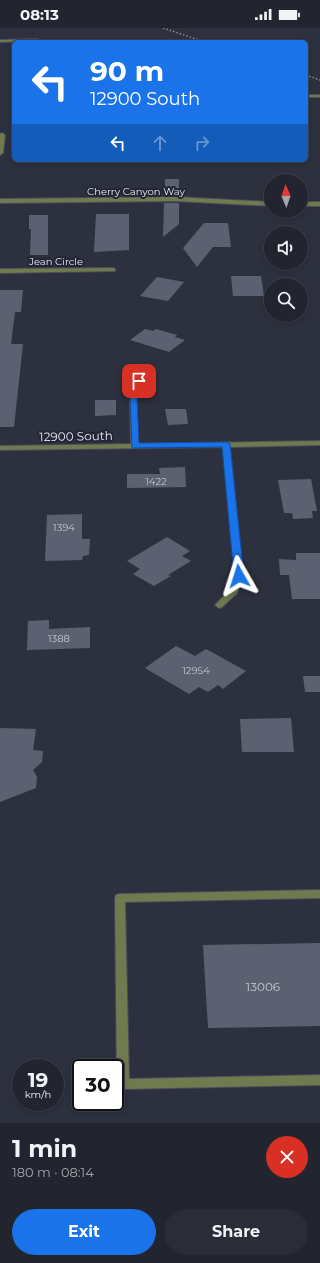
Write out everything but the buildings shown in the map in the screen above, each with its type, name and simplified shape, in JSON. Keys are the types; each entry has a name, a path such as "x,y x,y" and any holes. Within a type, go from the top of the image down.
{"street":[{"path":"0,41 12,41"},
{"path":"308,96 320,96"},
{"path":"0,153 2,135"},
{"name":"Cherry Canyon Way","path":"0,201 176,199 264,204"},
{"path":"308,204 320,204"},
{"name":"Jean Circle","path":"0,271 113,270"},
{"path":"135,446 134,396 139,381"},
{"name":"12900 South","path":"0,448 320,443"},
{"path":"220,605 234,591 239,576 226,444"},
{"path":"320,894 120,898 123,1084 320,1080"}],"path":[{"path":"163,28 199,40"},
{"path":"308,76 320,80"}],"route":[{"path":"139,381 134,396 135,446 226,444 239,576"}]}
